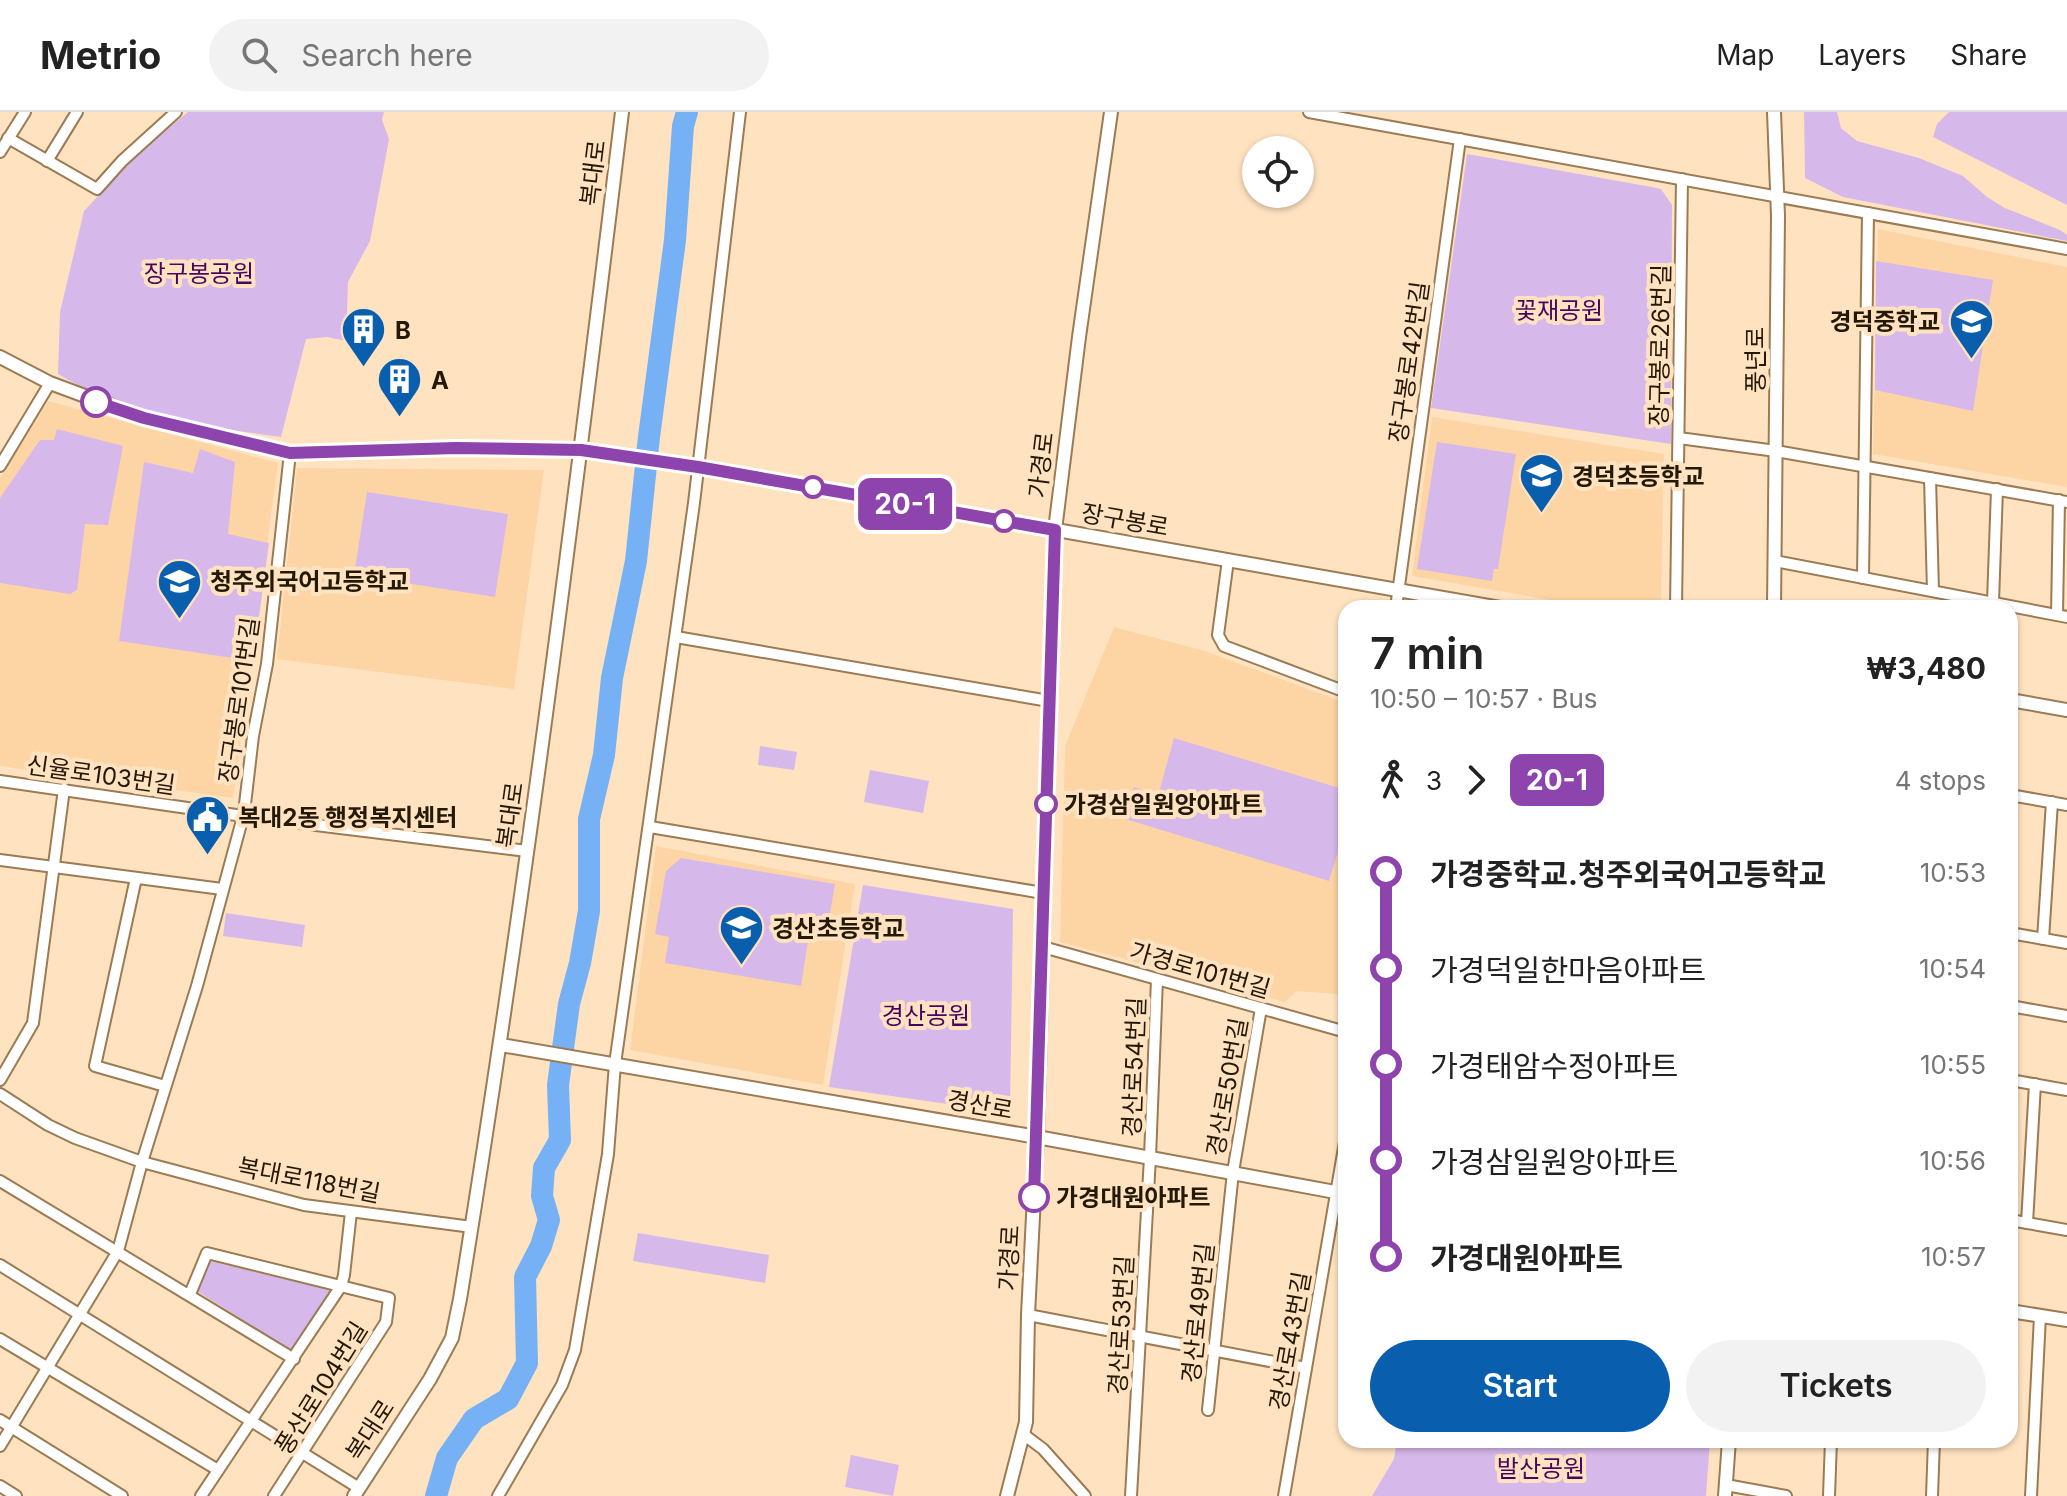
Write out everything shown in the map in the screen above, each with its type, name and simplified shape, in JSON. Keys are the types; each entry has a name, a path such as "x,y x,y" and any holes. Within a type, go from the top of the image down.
{"street":[{"path":"0,152 25,112"},
{"path":"47,161 77,112"},
{"path":"8,138 97,189 111,177 122,161 176,112"},
{"name":"복대로","path":"357,1492 430,1379 452,1338 501,1045 581,450 622,112"},
{"path":"498,1496 562,1385 575,1350 608,1154 610,1063 650,827 676,637 740,112"},
{"name":"가경로","path":"1007,1496 1026,1422 1055,530 1111,112"},
{"path":"1309,112 2067,249"},
{"name":"풍년로","path":"1774,112 1777,196 1774,600"},
{"name":"장구봉로42번길","path":"1397,600 1460,139"},
{"name":"장구봉로26번길","path":"1676,600 1682,179"},
{"path":"1863,578 1868,213"},
{"path":"0,357 50,383 144,418 290,453 456,448 581,450"},
{"path":"0,466 50,383"},
{"path":"1679,438 1776,451 2063,501 2058,554 2062,616 2018,607"},
{"name":"장구봉로","path":"581,450 696,467 1455,600"},
{"name":"장구봉로101번길","path":"0,1446 118,1251 142,1162 197,986 243,816 253,736 267,664 290,453"},
{"path":"1930,478 1933,591"},
{"path":"1993,600 1997,489"},
{"path":"1228,560 1218,635 1224,646 1338,689"},
{"path":"1775,561 1981,600"},
{"path":"1951,595 1951,600"},
{"path":"676,637 1049,701"},
{"path":"2018,701 2067,710"},
{"name":"신율로103번길","path":"0,781 243,816 527,851"},
{"path":"0,1080 33,1023 64,789"},
{"path":"2018,796 2067,805"},
{"path":"2043,939 2052,802"},
{"path":"650,827 1043,893"},
{"path":"0,860 222,889"},
{"path":"136,878 95,1066 165,1086"},
{"path":"2018,934 2067,943"},
{"name":"가경로101번길","path":"1043,947 1338,1030"},
{"name":"경산로54번길","path":"1150,1157 1157,979"},
{"path":"2018,1007 2067,1016"},
{"name":"경산로50번길","path":"1233,1172 1261,1008"},
{"name":"경산로","path":"501,1045 1338,1192"},
{"path":"2018,1081 2067,1090"},
{"path":"2027,1223 2035,1084"},
{"name":"복대로118번길","path":"0,1094 48,1125 75,1138 142,1162 304,1205 472,1227"},
{"name":"경산로53번길","path":"1131,1496 1150,1157"},
{"name":"경산로49번길","path":"1208,1410 1233,1172"},
{"path":"0,1181 294,1359"},
{"name":"경산로43번길","path":"1284,1496 1338,1208"},
{"path":"201,1496 341,1286 351,1212"},
{"path":"2018,1221 2067,1230"},
{"path":"190,1294 207,1253 341,1286"},
{"path":"3,1266 304,1452 357,1492"},
{"name":"풍산로104번길","path":"274,1496 386,1322 389,1298 341,1286"},
{"path":"2018,1312 2067,1320"},
{"path":"1028,1315 1306,1368"},
{"path":"2031,1496 2040,1316"},
{"path":"0,1339 218,1470"},
{"path":"0,1420 122,1496"},
{"path":"1023,1434 1043,1449 1085,1496"},
{"path":"1729,1448 1726,1490 1786,1496"},
{"path":"1829,1496 1831,1448"},
{"path":"1932,1496 1934,1448"},
{"path":"0,1486 16,1496"}],"shaded area":[{"name":"경덕중학교","path":"1878,229 2067,267 2067,487 1873,454"},
{"path":"48,401 278,463 233,798 0,766 0,478"},
{"name":"경덕초등학교","path":"1432,417 1664,454 1661,600 1550,600 1412,576"},
{"path":"297,468 544,470 514,689 277,659"},
{"path":"1114,627 1205,651 1338,700 1338,994 1297,991 1285,1002 1060,942 1065,746"},
{"name":"경산초등학교","path":"656,846 855,884 823,1085 630,1050"}],"green space":[{"name":"장구봉공원","path":"188,112 384,112 382,120 389,139 370,241 348,282 346,341 327,337 306,339 281,437 166,417 110,399 58,374 60,312 84,211 139,153"},
{"path":"1804,112 1837,112 1841,128 1857,141 1919,158 1963,176 2005,208 2060,230 2067,235 2067,241 1843,197 1805,178"},
{"path":"1949,112 2067,112 2067,205 1933,137 1937,124"},
{"name":"꽃재공원","path":"1467,154 1661,189 1672,205 1671,444 1431,408"},
{"path":"1876,261 1993,280 1973,411 1875,390"},
{"path":"57,429 123,446 108,525 85,524 77,590 70,594 0,583 0,498 40,440 54,440"},
{"path":"1437,442 1516,454 1498,569 1494,569 1492,581 1417,569"},
{"path":"200,449 235,462 228,534 269,543 253,661 119,641 144,462 193,473"},
{"path":"367,492 508,514 495,597 354,575"},
{"path":"1174,738 1338,788 1338,852 1329,881 1122,818 1134,787 1158,796"},
{"path":"760,746 797,752 794,770 758,765"},
{"path":"870,770 929,781 923,813 864,802"},
{"path":"681,858 835,884 826,937 809,935 801,986 665,963 669,937 655,934 666,871"},
{"name":"경산공원","path":"863,885 1013,909 1010,1113 829,1087"},
{"path":"226,913 305,925 302,947 223,936"},
{"path":"638,1233 769,1255 765,1283 633,1261"},
{"path":"209,1261 334,1290 292,1351 197,1291"},
{"name":"발산공원","path":"1396,1448 1709,1448 1706,1496 1372,1496 1394,1459"},
{"path":"851,1455 899,1465 893,1496 845,1487"}],"waterway":[{"path":"436,1496 447,1458 474,1419 508,1399 527,1363 525,1277 541,1246 549,1220 542,1196 544,1168 560,1140 558,1085 569,1004 589,911 589,819 604,755 612,678 636,561 675,240 683,126 687,112"}],"bus line":[{"name":"20-1","path":"96,402 144,418 290,453 456,448 581,450 698,467 1055,530 1034,1197"}],"place":[{"name":"경덕중학교","path":"1971,360"},
{"name":"B","path":"364,369"},
{"name":"A","path":"400,419"},
{"name":"경덕초등학교","path":"1541,515"},
{"name":"청주외국어고등학교","path":"179,620"},
{"name":"가경삼일원앙아파트","path":"1046,804"},
{"name":"복대2동 행정복지센터","path":"207,856"},
{"name":"경산초등학교","path":"741,967"},
{"name":"가경대원아파트","path":"1034,1197"}]}
